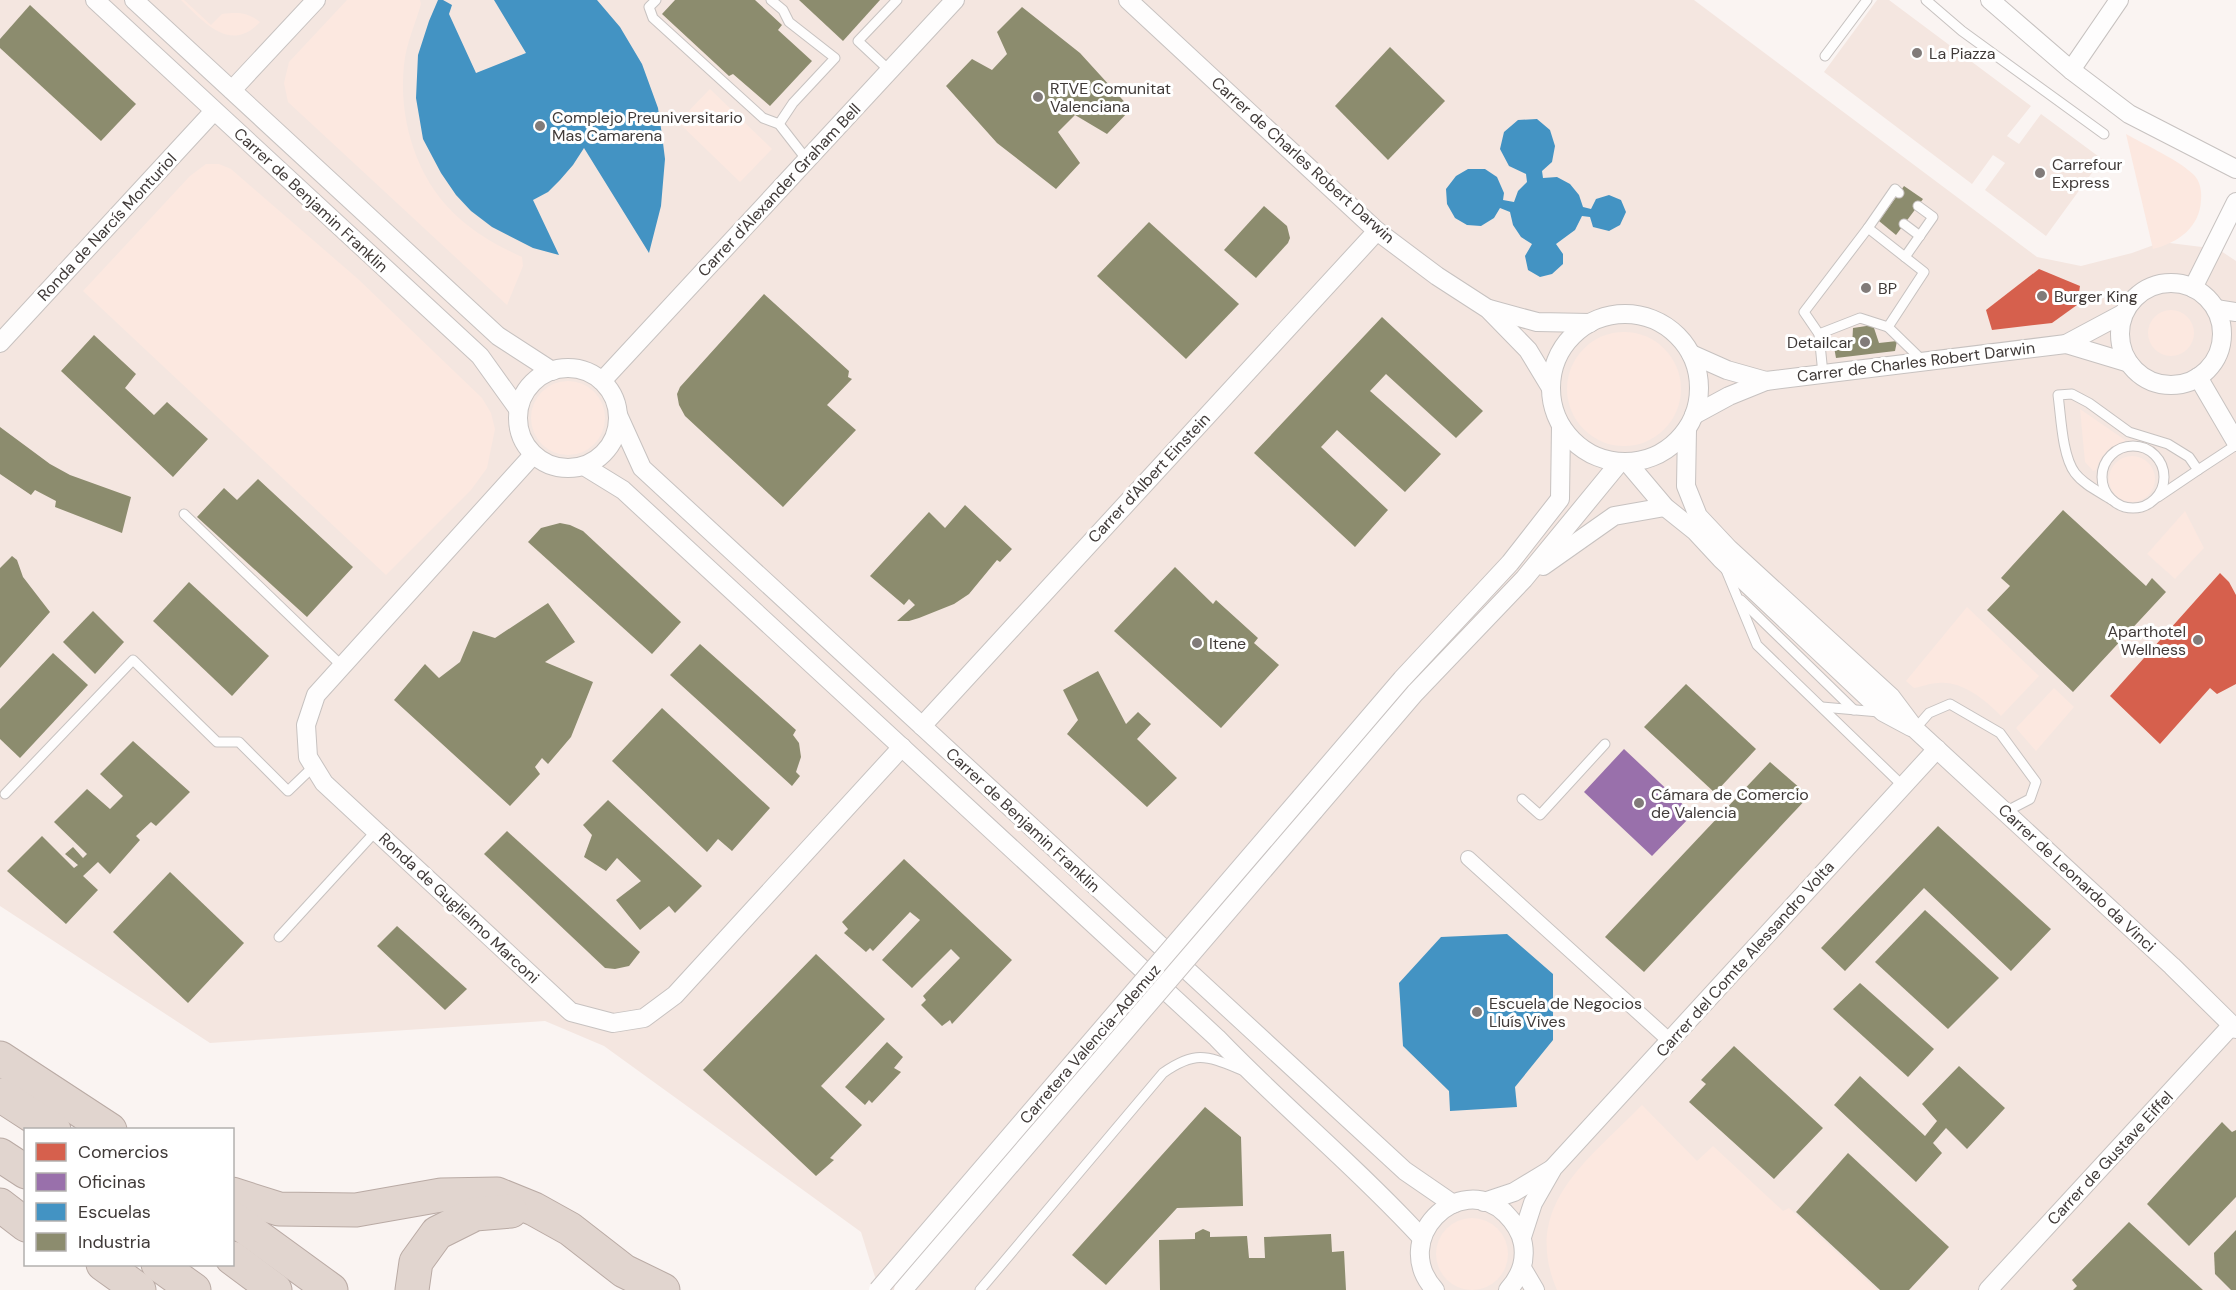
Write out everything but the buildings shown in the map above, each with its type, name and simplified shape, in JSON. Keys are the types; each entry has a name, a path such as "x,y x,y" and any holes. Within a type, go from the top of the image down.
{"highway":[{"path":"0,1058 107,1128"},
{"path":"0,1095 51,1128"},
{"path":"0,1155 24,1171"},
{"path":"234,1195 279,1209 356,1210 441,1195 497,1194 534,1209 570,1228 631,1281 663,1290"},
{"path":"0,1203 24,1215"},
{"path":"0,1203 24,1222"},
{"path":"412,1290 416,1262 437,1233 475,1214 534,1209"},
{"path":"234,1219 331,1290"},
{"path":"234,1259 275,1290"},
{"path":"80,1266 102,1290"},
{"path":"106,1266 139,1290"},
{"path":"161,1266 194,1290"}],"street":[{"name":"Carrer de Benjamin Franklin","path":"95,0 480,357 518,409"},
{"name":"Carrer de Benjamin Franklin","path":"134,0 498,336 552,371"},
{"path":"232,90 316,0"},
{"name":"Carrer d'Alexander Graham Bell","path":"602,381 955,0"},
{"name":"Carrer de Charles Robert Darwin","path":"1128,0 1377,231 1437,276 1488,309 1528,350 1551,388"},
{"path":"1990,0 2071,70 2129,114 2236,169"},
{"path":"2071,70 2120,0"},
{"name":"Ronda de Narcís Monturiol","path":"0,343 214,111"},
{"path":"2193,288 2236,202"},
{"name":"Carrer d'Albert Einstein","path":"922,726 1377,231"},
{"path":"2177,283 2193,288 2206,297 2216,309 2221,326 2229,339 2209,368 2198,377 2184,383 2168,385 2153,382 2139,374 2128,363 2121,348 2120,330 2124,313 2133,300 2145,290 2161,284 2177,283"},
{"name":"Carrer de Charles Robert Darwin","path":"1488,309 1537,322 1590,323"},
{"path":"2216,309 2236,312"},
{"name":"Carrer de Charles Robert Darwin","path":"1690,422 1729,396 1766,381 2066,344 2124,313"},
{"path":"1612,315 1636,315 1658,322 1677,336 1691,354 1698,374 1699,395 1690,422 1671,446 1650,458 1624,462 1597,457 1577,444 1561,426 1553,408 1551,388 1554,368 1562,350 1574,334 1590,323 1612,315"},
{"name":"Carrer de Charles Robert Darwin","path":"2066,344 2128,363"},
{"name":"Carrer de Charles Robert Darwin","path":"1691,354 1727,370 1766,381"},
{"path":"565,368 591,373 602,381 616,403 618,415 617,431 610,446 599,458 584,466 571,469 557,468 533,455 523,441 518,426 518,409 522,396 530,385 540,376 565,368"},
{"path":"2198,377 2236,443"},
{"name":"Carrer de Benjamin Franklin","path":"618,415 642,468 1405,1172 1453,1204"},
{"name":"Carrer de Leonardo da Vinci","path":"1690,422 1686,486 1698,516 1729,549 1891,697 1915,729 2172,966 2234,1027"},
{"name":"Carretera Valencia-Ademuz","path":"878,1290 1402,679 1510,562 1560,499 1561,426"},
{"name":"Ronda de Guglielmo Marconi","path":"533,455 316,695 306,725 309,757 324,783 571,1012 613,1023 644,1018 675,995 902,747"},
{"path":"1524,579 1624,462"},
{"name":"Carrer de Leonardo da Vinci","path":"1624,462 1665,507 1695,531 1721,559 1883,712 1915,729"},
{"name":"Carrer de Benjamin Franklin","path":"584,466 623,490 1217,1038 1252,1074 1383,1195 1421,1237"},
{"path":"1524,579 1614,516 1665,507"},
{"name":"Carretera Valencia-Ademuz","path":"903,1290 1415,693 1524,579"},
{"name":"Carrer del Comte Alessandro Volta","path":"1522,1268 1524,1252 1522,1237 1533,1203 1553,1168 1937,749"},
{"path":"1468,858 1670,1041"},
{"name":"Carrer de Gustave Eiffel","path":"1988,1290 2234,1027"},
{"name":"Carrer del Comte Alessandro Volta","path":"1453,1204 1468,1201 1484,1202 1514,1192 1553,1168"},
{"path":"1484,1202 1500,1209 1514,1221 1522,1237"},
{"path":"1435,1290 1421,1268 1419,1252 1421,1237 1428,1223 1439,1212 1453,1204"},
{"path":"1508,1290 1515,1283 1522,1268"},
{"path":"1522,1268 1535,1290"}],"lane":[{"path":"656,0 649,7 654,18 763,118 779,124 807,160"},
{"path":"771,0 783,10 789,22 835,58 793,103 779,124"},
{"path":"890,71 858,41 897,0"},
{"path":"1926,0 1962,31 2104,135"},
{"path":"1825,56 1866,1"},
{"path":"1823,374 1819,334 1804,312 1884,210 1895,189 1899,193"},
{"path":"1905,257 1933,218 1918,206"},
{"path":"1904,224 1920,236"},
{"path":"1868,228 1924,272 1888,327"},
{"path":"1819,334 1860,318 1888,327 1923,362"},
{"path":"2198,470 2189,457 2168,444 2128,432 2089,403 2072,394 2058,395 2066,452 2074,472 2112,501 2131,508 2150,504 2158,497 2198,470 2236,443"},
{"path":"2112,501 2103,483 2102,473 2105,463 2111,455 2130,446 2150,451 2163,467 2165,477 2158,497"},
{"path":"184,514 342,666"},
{"path":"1721,559 1757,645 1903,786"},
{"path":"1737,596 1854,710"},
{"path":"5,794 132,660 217,742 239,742 288,790 314,766"},
{"path":"1915,729 1929,713 1950,704 2000,733 2036,782 2030,799 2005,812"},
{"path":"1822,707 1883,712"},
{"path":"1522,799 1539,815 1605,744"},
{"path":"279,937 376,831"},
{"path":"980,1290 1163,1073 1181,1060 1210,1057 1252,1074"}],"shaded area":[{"path":"0,0 1694,0 2037,257 2081,266 2132,253 2162,242 2218,249 2236,261 2236,1290 879,1290 861,1232 604,1046 545,1021 210,1043 0,906"},
{"path":"181,0 184,0 211,25 222,14 233,13 246,15 260,22 249,31 238,35 228,35 208,25"},
{"path":"347,0 420,0 421,4 404,65 404,107 408,128 422,169 445,204 474,230 522,257 523,266 507,305 288,102 284,83 289,62"},
{"path":"1877,0 1889,0 2031,106 2007,136 2019,144 2041,114 2102,159 2046,236 1985,190 2005,163 1993,155 1972,184 1824,72"},
{"path":"710,89 772,149 740,182 678,122"},
{"path":"2126,134 2180,164 2194,175 2200,186 2200,210 2192,226 2171,243 2153,249"},
{"path":"206,164 219,164 231,169 358,279 482,398 491,413 495,429 487,468 471,490 386,575 83,291 190,176"},
{"path":"2171,310 2187,317 2194,333 2187,349 2171,356 2155,349 2148,333 2155,317"},
{"path":"1624,332 1646,336 1665,348 1677,367 1681,389 1677,411 1665,430 1646,442 1624,446 1602,442 1583,430 1571,411 1567,389 1571,367 1583,348 1602,336"},
{"path":"568,381 582,384 594,392 602,404 605,418 602,432 594,444 582,452 568,455 554,452 542,444 534,432 531,418 534,404 542,392 554,384"},
{"path":"2080,409 2126,442 2106,452 2096,470 2093,471 2085,462"},
{"path":"2132,456 2148,463 2155,479 2148,495 2132,502 2116,495 2109,479 2116,463"},
{"path":"2185,511 2204,548 2175,579 2147,554"},
{"path":"1967,607 2039,676 2001,716 1981,698 1964,688 1947,683 1935,683 1914,688 1906,681"},
{"path":"2054,688 2074,707 2036,751 2016,728"},
{"path":"1642,1105 1697,1161 1713,1146 1783,1211 1789,1208 1877,1290 1557,1290 1548,1260 1547,1233 1554,1208 1566,1186 1582,1165"},
{"path":"1472,1218 1492,1224 1502,1234 1508,1254 1502,1274 1492,1284 1472,1290 1452,1284 1442,1274 1436,1254 1442,1234 1452,1224"}],"place":[{"name":"La Piazza","path":"1917,53"},
{"name":"RTVE Comunitat Valenciana","path":"1038,97"},
{"name":"Complejo Preuniversitario Mas Camarena","path":"540,126"},
{"name":"Carrefour Express","path":"2040,173"},
{"name":"BP","path":"1866,288"},
{"name":"Burger King","path":"2042,296"},
{"name":"Detailcar","path":"1865,342"},
{"name":"Aparthotel Wellness","path":"2198,640"},
{"name":"Itene","path":"1197,643"},
{"name":"Cámara de Comercio de Valencia","path":"1639,803"},
{"name":"Escuela de Negocios Lluís Vives","path":"1477,1012"}]}
